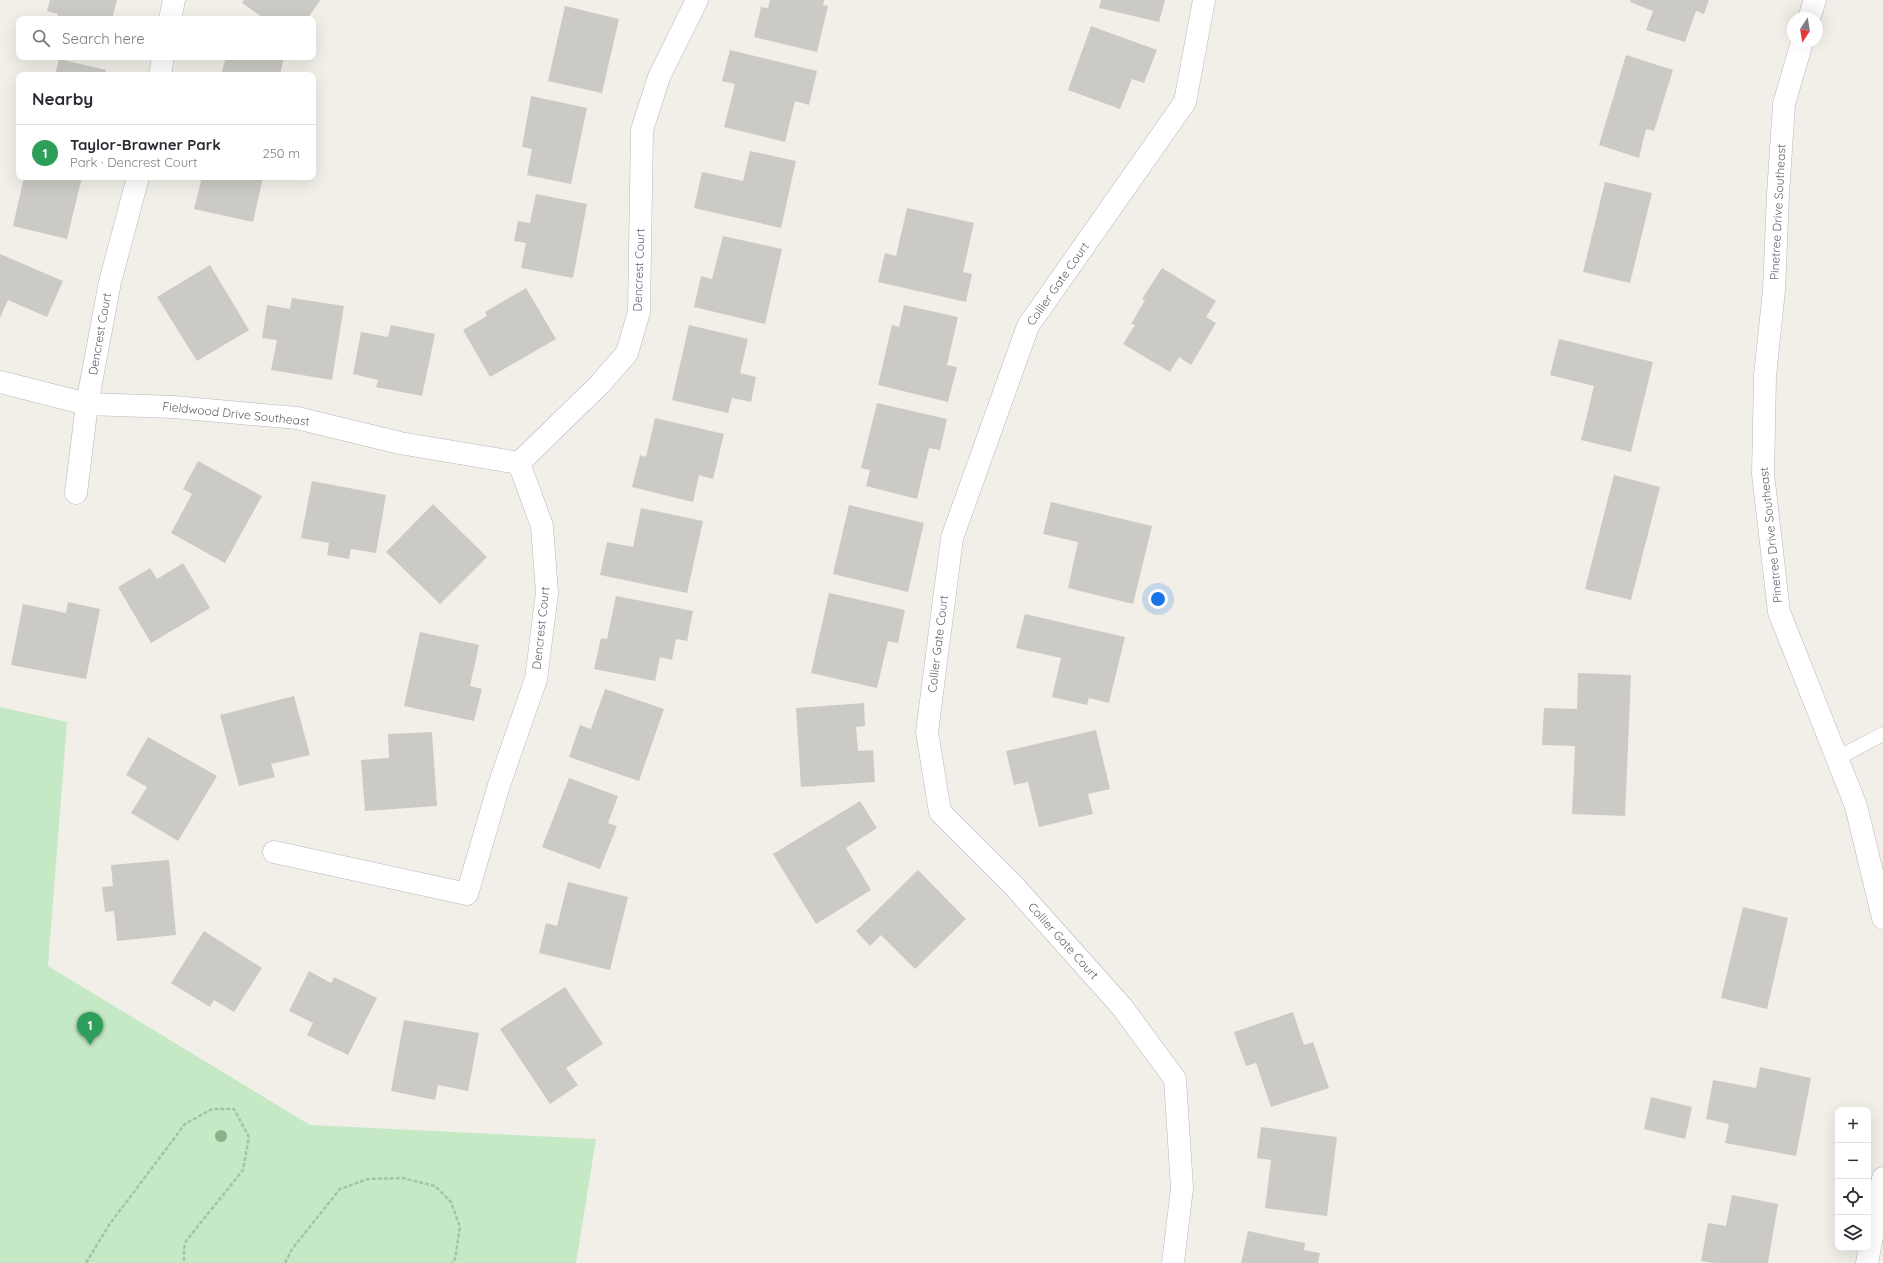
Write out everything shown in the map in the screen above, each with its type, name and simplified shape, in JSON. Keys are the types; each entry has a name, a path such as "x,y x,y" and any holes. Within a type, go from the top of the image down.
{"street":[{"path":"171,16 174,0"},
{"name":"Dencrest Court","path":"274,852 467,894 499,785 536,679 547,593 542,526 519,463 600,384 627,353 639,312 642,130 659,77 697,0"},
{"name":"Collier Gate Court","path":"1173,1263 1182,1188 1175,1079 1122,1007 1014,886 940,812 927,732 952,538 1028,326 1185,102 1204,0"},
{"path":"1811,12 1815,0"},
{"name":"Pinetree Drive Southeast","path":"1800,48 1784,104 1774,290 1765,376 1763,474 1780,612 1836,759 1856,806 1883,918"},
{"path":"160,72 162,60"},
{"name":"Dencrest Court","path":"76,493 87,404 110,282 137,180"},
{"name":"Fieldwood Drive Southeast","path":"0,382 87,404 173,407 297,418 400,442 519,463"},
{"path":"1867,1263 1883,1178"}],"lane":[{"path":"1836,759 1883,734"}],"path":[{"path":"86,1263 108,1225 185,1124 212,1109 234,1109 249,1137 243,1170 186,1241 184,1248 184,1263"},
{"path":"285,1263 292,1249 340,1189 368,1179 404,1178 435,1186 451,1202 460,1227 455,1259 452,1263"}],"green space":[{"path":"0,707 67,722 48,966 310,1125 596,1139 576,1263 0,1263"}],"building":[{"path":"50,0 117,0 113,16 58,16 58,14 47,11"},
{"path":"244,0 320,1 309,16 261,16 242,3"},
{"path":"770,0 824,0 823,5 828,6 817,52 754,37 761,7 768,8"},
{"path":"1101,0 1165,0 1159,22 1099,8"},
{"path":"1631,0 1709,0 1704,14 1696,11 1685,42 1646,30 1653,11 1630,2"},
{"path":"565,6 619,19 602,93 548,81"},
{"path":"1091,26 1157,50 1144,83 1132,79 1120,109 1068,90"},
{"path":"730,50 817,71 809,105 795,101 785,142 724,127 735,84 722,81"},
{"path":"1626,55 1673,70 1654,131 1646,129 1639,158 1599,145"},
{"path":"59,60 106,70 106,72 56,72"},
{"path":"225,60 283,60 281,72 222,72"},
{"path":"531,96 587,108 571,184 527,175 532,149 522,147"},
{"path":"750,151 796,161 781,228 694,208 702,172 743,181"},
{"path":"23,180 81,180 67,239 13,226"},
{"path":"201,180 262,180 253,222 194,209"},
{"path":"1605,182 1652,193 1630,283 1583,272"},
{"path":"536,194 587,204 573,278 521,268 526,243 514,241 518,221 530,223"},
{"path":"907,208 974,223 963,272 972,274 966,302 878,282 885,253 896,256"},
{"path":"723,236 782,249 765,324 694,307 701,276 712,279"},
{"path":"0,254 63,281 47,317 8,300 0,318"},
{"path":"210,265 249,330 197,361 157,297"},
{"path":"1162,268 1216,301 1206,317 1216,323 1191,365 1179,357 1170,372 1123,344 1135,325 1131,324 1145,300 1142,299"},
{"path":"526,288 556,339 490,377 463,330 487,316 485,312"},
{"path":"292,298 344,306 332,380 271,370 277,340 262,338 267,305 290,309"},
{"path":"904,305 958,317 947,365 957,367 948,402 878,385 892,325 899,327"},
{"path":"391,325 435,334 422,396 376,387 378,380 353,374 361,332 388,337"},
{"path":"689,325 748,339 740,373 756,377 751,402 732,398 728,413 672,400"},
{"path":"1559,339 1653,362 1631,452 1581,440 1594,386 1550,375"},
{"path":"877,403 947,419 940,450 929,448 917,499 866,486 870,470 861,468"},
{"path":"655,418 724,434 713,479 699,475 693,502 632,487 640,455 646,457"},
{"path":"198,461 262,496 225,563 171,533 192,494 183,489"},
{"path":"1614,475 1660,487 1631,600 1585,589"},
{"path":"312,481 386,495 376,553 351,549 349,559 327,555 329,543 301,538"},
{"path":"1051,502 1152,526 1133,604 1068,588 1078,542 1043,534"},
{"path":"433,504 487,557 440,604 386,552"},
{"path":"849,505 924,523 908,592 833,574"},
{"path":"641,508 703,521 687,593 600,575 607,542 633,547"},
{"path":"183,563 210,608 151,643 118,587 150,568 157,579"},
{"path":"829,593 905,610 898,643 888,641 877,688 811,673"},
{"path":"616,596 693,611 687,641 676,639 672,660 660,657 655,681 594,669 601,638 607,639"},
{"path":"68,602 100,609 86,679 11,665 23,604 66,613"},
{"path":"1025,614 1125,637 1109,703 1089,698 1087,705 1052,697 1061,658 1016,648"},
{"path":"420,632 479,645 470,686 482,689 474,721 404,706"},
{"path":"1578,673 1631,675 1625,816 1572,814 1575,746 1542,745 1544,708 1577,709"},
{"path":"605,689 664,709 639,781 569,757 580,725 591,729"},
{"path":"294,696 310,755 271,764 275,777 239,786 220,715"},
{"path":"864,703 865,726 856,727 858,751 873,750 875,782 801,787 796,708"},
{"path":"1096,730 1110,789 1088,794 1093,814 1039,827 1028,782 1014,785 1006,751"},
{"path":"432,732 437,806 365,811 361,760 389,758 388,734"},
{"path":"148,737 217,776 178,841 131,813 147,787 126,775"},
{"path":"569,778 618,796 608,823 617,826 600,869 542,847"},
{"path":"860,801 877,828 846,848 871,890 816,924 773,854"},
{"path":"169,860 176,935 117,941 114,911 105,912 102,887 113,886 111,865"},
{"path":"918,870 966,919 915,969 881,935 870,946 856,931"},
{"path":"568,882 628,897 610,970 539,953 546,923 557,926"},
{"path":"1743,907 1788,918 1767,1009 1721,998"},
{"path":"204,931 262,968 234,1012 214,1000 210,1007 171,983"},
{"path":"309,971 331,983 334,977 377,998 348,1055 307,1035 313,1023 289,1011"},
{"path":"565,987 603,1044 566,1068 578,1085 550,1104 500,1029"},
{"path":"1293,1012 1304,1045 1313,1042 1329,1088 1271,1107 1256,1063 1246,1066 1234,1032"},
{"path":"404,1020 479,1033 468,1091 438,1085 435,1100 391,1091"},
{"path":"1760,1067 1811,1078 1796,1156 1725,1143 1729,1124 1706,1119 1713,1080 1756,1088"},
{"path":"1651,1097 1692,1107 1685,1139 1644,1129"},
{"path":"1261,1127 1337,1137 1327,1216 1265,1208 1271,1160 1257,1158"},
{"path":"1732,1195 1778,1204 1768,1263 1714,1263 1701,1261 1708,1223 1726,1226"},
{"path":"1248,1231 1305,1243 1304,1250 1320,1253 1318,1263 1241,1263"}],"place":[{"name":"Taylor-Brawner Park","path":"90,1045"}]}
